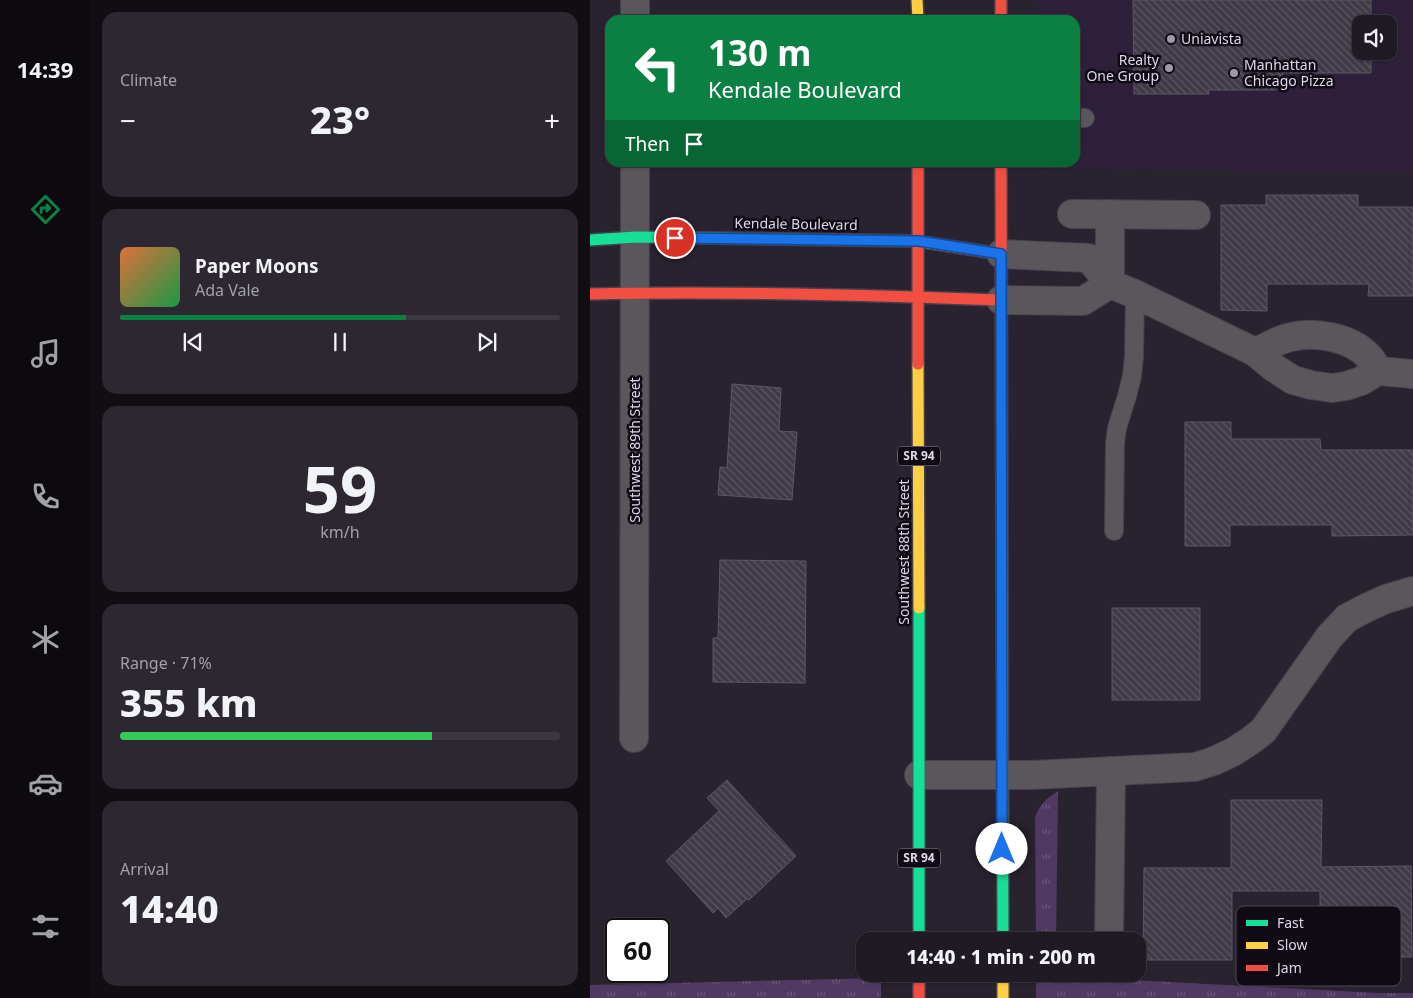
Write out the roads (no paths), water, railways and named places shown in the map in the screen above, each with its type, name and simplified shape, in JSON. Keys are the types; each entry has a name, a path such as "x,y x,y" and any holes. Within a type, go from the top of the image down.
{"main road":[{"path":"918,0 918,15"},
{"path":"1001,0 1001,15"},
{"name":"Southwest 88th Street","path":"918,167 919,932"},
{"path":"1001,167 1003,932"},
{"name":"Kendale Boulevard","path":"590,240 636,237 919,241 1001,254"},
{"path":"590,294 918,296 1001,300"},
{"path":"919,982 919,998"},
{"path":"1003,982 1003,998"}],"street":[{"path":"635,0 635,15"},
{"name":"Southwest 89th Street","path":"634,738 635,167"},
{"path":"1072,214 1196,215"},
{"path":"1110,214 1123,289"},
{"path":"1001,254 1089,258 1123,289 1256,352 1273,367 1293,380 1332,388 1361,382 1378,371 1413,374"},
{"path":"1001,300 1082,301 1123,289"},
{"path":"1256,352 1287,338 1309,335 1328,336 1361,350 1370,358 1378,371"},
{"path":"919,775 1002,775 1111,771 1194,767 1214,761 1233,752 1263,731 1330,636 1347,618 1386,599 1413,591"},
{"path":"1110,932 1111,771"}],"lane":[{"path":"1114,531 1115,443 1132,376 1134,357 1123,289"}],"place":[{"name":"Uniavista","path":"1171,39"},
{"name":"Realty One Group","path":"1169,68"},
{"name":"Manhattan Chicago Pizza","path":"1234,73"}]}
